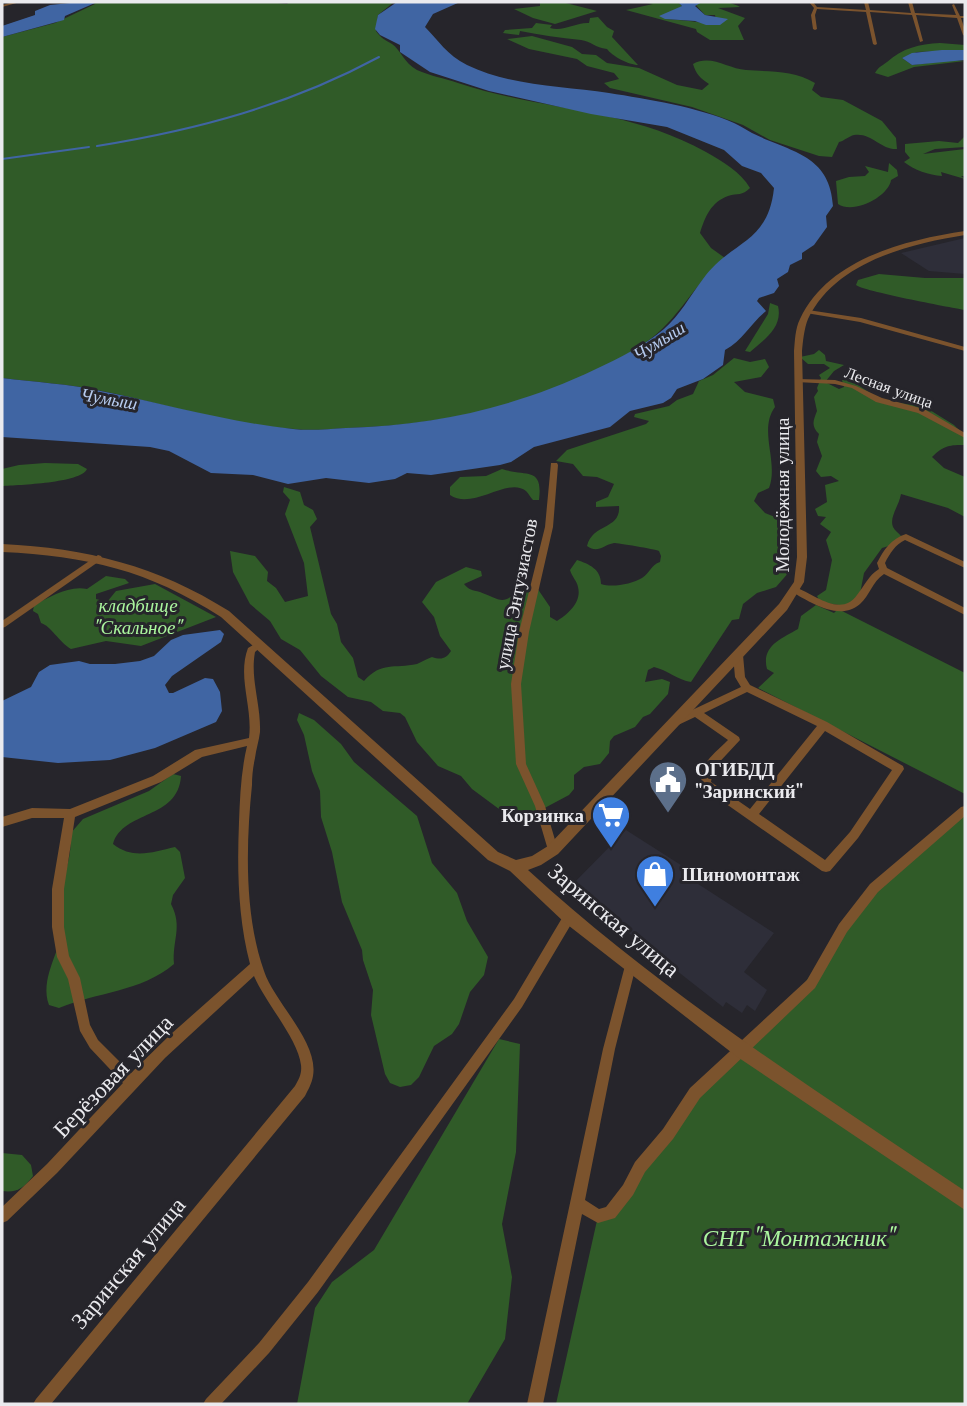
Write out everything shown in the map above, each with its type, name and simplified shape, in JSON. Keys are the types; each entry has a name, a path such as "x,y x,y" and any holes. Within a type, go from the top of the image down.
{"street":[{"path":"2,6 18,2"},
{"path":"811,2 816,8 965,17"},
{"path":"866,2 875,44"},
{"path":"910,2 922,41"},
{"path":"954,5 965,35"},
{"path":"815,29 813,15 816,8"},
{"name":"Молодёжная улица","path":"515,867 537,861 553,850 676,722 796,590 802,557 798,380 800,330 808,312 832,285 879,255 923,240 965,233"},
{"path":"808,312 861,320 965,349"},
{"name":"Лесная улица","path":"798,380 835,382 854,387 879,400 921,411 965,436"},
{"name":"улица Энтузиастов","path":"553,850 540,806 521,764 516,684 524,632 549,527 554,465"},
{"path":"965,565 905,537 900,538 887,551 881,563 884,570 965,612"},
{"name":"Заринская улица","path":"2,548 98,558 171,582 199,596 225,614 493,856 515,867 569,917 630,966 742,1050 965,1201"},
{"path":"2,625 98,558"},
{"path":"796,590 823,605 838,609 849,608 862,595 873,576 884,570"},
{"name":"Заринская улица","path":"41,1404 300,1091 308,1076 299,1044 260,978 247,919 244,838 254,711 246,674 251,650 258,645"},
{"path":"697,713 735,740 708,766 706,784 826,867 855,835 899,769 824,725 747,688 740,677 738,655"},
{"path":"676,722 747,688"},
{"path":"751,816 824,725"},
{"path":"2,822 48,811 70,814 139,787 200,753 253,741"},
{"path":"579,1203 598,1216 610,1213 628,1190 640,1167 668,1134 695,1093 811,984 843,928 874,888 965,810"},
{"path":"70,814 58,889 58,927 63,957 74,978 84,1027 94,1044 131,1082"},
{"path":"211,1404 264,1348 313,1287 518,1003 569,917"},
{"name":"Берёзовая улица","path":"2,1216 54,1169 131,1082 256,966"},
{"path":"535,1404 609,1049 630,966"}],"shaded area":[{"path":"965,238 965,274 929,271 901,253"},
{"path":"626,830 684,867 681,873 774,933 744,972 767,990 755,1011 747,1005 742,1013 726,1002 723,1007 570,887"}],"green space":[{"path":"718,1 730,3 740,7 718,8 745,18 738,26 744,40 710,40 696,29 626,10 653,4 640,2 678,2 682,6 665,19 717,25 715,15 705,15 695,4"},
{"path":"91,2 394,2 378,15 376,31 395,46 417,70 489,92 646,126 712,155 736,172 750,188 722,199 710,211 700,233 711,248 725,258 657,334 611,363 576,380 540,395 502,406 426,422 301,430 222,419 90,389 2,378 2,37 55,23 95,4"},
{"path":"540,2 562,2 597,11 555,24 514,9 540,6"},
{"path":"598,17 614,31 612,37 638,65 626,62 607,49 584,41 520,31 519,35 503,33 505,30 532,28 536,23 560,29 589,23 590,18"},
{"path":"532,36 572,47 582,54 596,55 607,63 639,68 677,85 702,90 709,84 699,76 694,67 693,64 700,61 799,76 815,83 812,90 821,97 843,100 882,121 896,138 897,149 886,147 866,136 854,135 839,142 832,157 819,156 770,140 743,125 692,107 610,88 604,83 619,79 614,73 587,66 577,59 529,49 507,39"},
{"path":"940,43 965,45 965,50 917,52 902,58 912,65 965,61 914,67 888,77 875,73 905,50"},
{"path":"965,136 965,147 935,149 923,154 965,149 965,176 961,176 965,179 941,172 942,176 927,173 904,162 910,158 905,152 905,144 939,141 958,143"},
{"path":"889,163 897,170 898,176 891,180 878,198 853,207 838,204 836,181 865,176 869,172 865,166 888,172"},
{"path":"879,274 965,278 965,310 889,295 856,285 858,280"},
{"path":"770,303 778,306 775,326 750,352 745,351 768,314"},
{"path":"819,350 825,355 826,361 844,365 834,371 825,382 839,389 844,387 842,380 850,380 881,400 925,407 954,425 965,436 965,445 947,446 932,457 944,468 965,477 965,517 948,508 901,494 892,523 901,536 892,545 882,548 864,573 859,599 845,606 820,602 817,596 826,590 832,560 826,540 831,532 820,524 826,517 818,516 815,509 827,502 825,485 839,481 831,476 821,477 816,471 822,456 817,442 819,434 814,426 817,411 814,397 821,378 819,375 830,368 824,364 808,364 800,357"},
{"path":"734,358 750,362 765,359 769,367 761,377 734,382 745,392 773,399 775,407 768,426 771,478 769,488 758,493 754,501 765,513 790,523 790,571 776,587 757,593 743,604 739,619 732,620 691,682 654,667 648,670 645,682 662,679 670,682 668,694 635,727 614,736 610,741 609,753 600,764 584,767 574,775 574,789 569,795 522,820 499,809 472,789 461,776 438,766 417,742 405,717 400,713 383,711 371,702 348,697 321,676 300,650 281,639 270,621 250,604 233,572 230,551 255,556 268,572 267,581 276,588 285,602 308,596 304,563 285,514 290,500 283,492 284,487 300,492 304,505 313,510 317,519 310,527 331,614 337,624 341,642 353,658 358,677 364,681 383,668 417,664 432,657 443,658 449,654 451,651 440,636 434,617 422,602 436,582 466,567 481,571 482,576 464,584 471,590 497,599 510,597 520,586 535,585 550,607 550,617 557,621 570,611 578,598 577,585 570,570 577,560 597,571 601,584 616,585 628,584 642,578 660,562 661,556 656,550 617,543 597,549 587,546 595,533 616,519 619,506 596,507 596,502 608,497 614,484 597,477 583,476 573,464 556,461 567,450 646,424 649,421 634,417 635,414 669,406 693,394 699,381 713,375"},
{"path":"45,463 78,464 87,469 82,474 62,480 2,486 2,469"},
{"path":"502,469 536,477 540,489 539,500 533,500 526,491 519,488 500,490 469,499 450,495 450,487 460,477 486,476"},
{"name":"кладбище \"Скальное\"","path":"106,576 125,579 129,583 96,594 96,599 107,602 116,591 155,584 216,617 141,646 106,641 71,649 41,623 38,614 33,611 34,605 53,595 67,590 87,589"},
{"path":"816,605 834,613 838,609 965,673 965,794 758,688 774,673 767,669 767,654 770,649 798,629 801,616"},
{"path":"299,713 314,720 341,744 354,762 417,816 432,863 457,893 467,921 488,957 484,975 470,992 459,1024 452,1034 434,1046 419,1077 411,1085 400,1087 390,1083 385,1074 371,1015 373,990 362,950 342,902 332,852 321,817 320,791 297,720"},
{"path":"173,774 181,776 178,790 171,800 127,825 113,844 136,853 175,847 180,852 185,878 173,895 171,904 177,927 174,964 133,986 59,1008 49,1005 48,977 62,931 60,899 70,853 70,834 83,819 149,791"},
{"name":"СНТ \"Монтажник\"","path":"965,810 965,1404 556,1404 598,1216 605,1216 695,1093 788,1006 874,888"},
{"path":"499,1039 520,1044 516,1152 502,1224 512,1277 505,1339 467,1404 297,1404 315,1308 332,1282 374,1250"},
{"path":"2,1153 22,1155 31,1165 33,1176 20,1189 2,1191"}],"water":[{"name":"Чумыш","path":"397,2 460,2 433,14 425,27 454,57 484,72 519,81 640,98 705,112 794,151 816,165 830,189 833,206 826,216 827,227 814,245 802,253 802,259 790,265 788,272 777,279 779,286 774,293 759,298 757,301 766,311 725,350 723,365 703,379 677,389 671,398 663,403 630,411 610,427 534,447 511,462 431,475 407,473 395,479 369,483 326,478 288,484 253,475 211,473 169,451 150,447 2,437 2,378 89,389 221,417 299,430 412,423 505,404 596,369 656,335 675,318 714,266 756,232 764,221 774,188 761,173 742,166 724,150 667,127 591,114 489,91 430,72 400,52 400,45 380,35 375,29 378,15"},
{"path":"678,2 702,2 695,6 705,15 728,19 720,25 706,25 659,16 682,6"},
{"path":"95,3 65,16 64,20 2,37 2,26 35,15 35,11 50,5"},
{"path":"965,50 965,60 912,65 902,58 912,53"},
{"path":"220,630 224,634 221,642 172,676 165,685 169,693 173,693 205,678 213,679 220,692 222,711 216,722 155,748 110,760 58,763 2,757 2,701 31,687 39,672 50,665 79,661 115,664 140,661 154,656 171,640 183,635"}],"waterway":[{"path":"97,146 171,132 242,114 311,89 379,57"},
{"path":"2,159 89,147"}],"place":[{"name":"ОГИБДД \"Заринский\"","path":"668,814"},
{"name":"Корзинка","path":"611,849"},
{"name":"Шиномонтаж","path":"655,908"}]}
